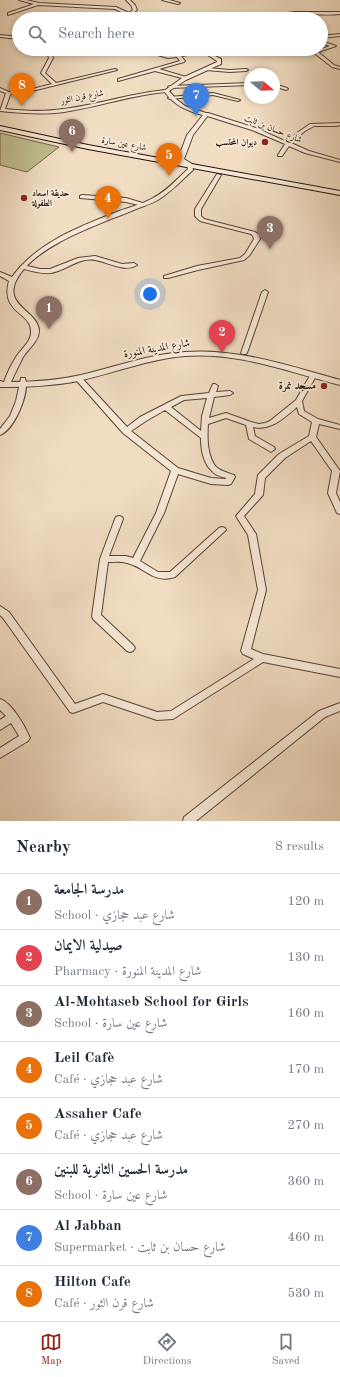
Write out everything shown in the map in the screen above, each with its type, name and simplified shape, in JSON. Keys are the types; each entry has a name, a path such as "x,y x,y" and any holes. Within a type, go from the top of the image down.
{"main road":[{"name":"شارع عين سارة","path":"0,128 191,167 219,175 340,197"},
{"name":"شارع عين سارة","path":"0,132 85,150 340,193"}],"street":[{"path":"22,0 39,4 116,8 125,12"},
{"path":"129,0 135,10 133,12"},
{"path":"164,0 178,3"},
{"path":"15,12 39,4"},
{"path":"328,14 340,13"},
{"path":"0,33 12,34"},
{"path":"328,36 340,35"},
{"path":"0,36 12,37"},
{"path":"328,44 334,46 328,48"},
{"path":"50,56 51,58 43,73 55,84"},
{"path":"119,80 157,70 183,61 178,56 163,56"},
{"path":"207,69 218,64 219,62 211,56"},
{"path":"321,56 333,66 340,68"},
{"path":"207,69 230,71 244,70"},
{"name":"شارع قرن الثور","path":"1,110 72,110 137,94 168,89 185,78 207,69"},
{"path":"0,89 10,93 31,90 115,70"},
{"path":"157,70 185,78"},
{"path":"168,89 244,84"},
{"path":"280,87 286,89"},
{"name":"شارع حسان بن ثابت","path":"168,89 170,98 181,107 266,134 307,152 340,161"},
{"path":"1,110 10,93"},
{"path":"170,98 213,94 238,100"},
{"path":"4,382 35,332 32,323 17,309 12,301 11,292 13,280 23,267 41,252 62,239 156,199 191,167 181,159 190,135 206,114"},
{"path":"280,155 288,144 312,125 329,126 340,124"},
{"path":"263,140 266,134"},
{"path":"166,276 242,259 257,239 256,235 253,233 202,220 198,216 198,209 219,175"},
{"path":"82,197 126,200 143,204"},
{"path":"23,267 40,271 51,271 80,259 95,258 122,266 134,265"},
{"path":"0,274 13,280"},
{"path":"244,353 266,292"},
{"name":"شارع المدينة المنورة","path":"23,382 81,372 174,351 212,348 244,353 340,378"},
{"name":"شارع المدينة المنورة","path":"4,382 45,383 78,378 154,359 200,353 228,354 340,383"},
{"path":"206,422 226,415 249,425 261,427 271,424 299,401 313,376"},
{"path":"78,378 126,431 175,470 211,482 228,482 231,477 215,470 207,458 204,437 211,395 216,386"},
{"path":"0,433 9,426 13,418 23,382"},
{"path":"126,431 187,396 230,393"},
{"path":"299,401 301,412 316,421 340,427"},
{"path":"166,407 204,437"},
{"path":"316,421 312,437 282,456 261,477 259,495 240,516 252,534 262,590 246,651 262,658 340,673"},
{"path":"249,425 252,437 271,449"},
{"path":"312,437 336,471 332,493 340,511"},
{"path":"135,562 160,513 175,470"},
{"path":"119,519 104,559 96,616 130,648"},
{"path":"104,559 126,559 135,562 157,575 172,575 222,530"},
{"path":"0,610 6,615 73,709 103,698 157,716 173,715 262,658"},
{"path":"0,703 13,717 25,738 0,752"},
{"path":"188,821 322,714 340,707"},
{"path":"0,724 13,717"}],"green space":[{"path":"0,133 59,147 27,172 0,165"}],"place":[{"name":"Hilton Cafe","path":"22,106"},
{"name":"Al Jabban","path":"196,116"},
{"name":"ديوان المحتسب","path":"265,142"},
{"name":"مدرسة الحسين الثانوية للبنين","path":"72,152"},
{"name":"Assaher Cafe","path":"169,176"},
{"name":"حديقة اسعاد الطفولة","path":"24,198"},
{"name":"Leil Cafè","path":"108,219"},
{"name":"Al-Mohtaseb School for Girls","path":"270,249"},
{"name":"مدرسة الجامعة","path":"49,329"},
{"name":"صيدلية الايمان","path":"222,353"},
{"name":"مسجد نمرة","path":"324,386"}]}
